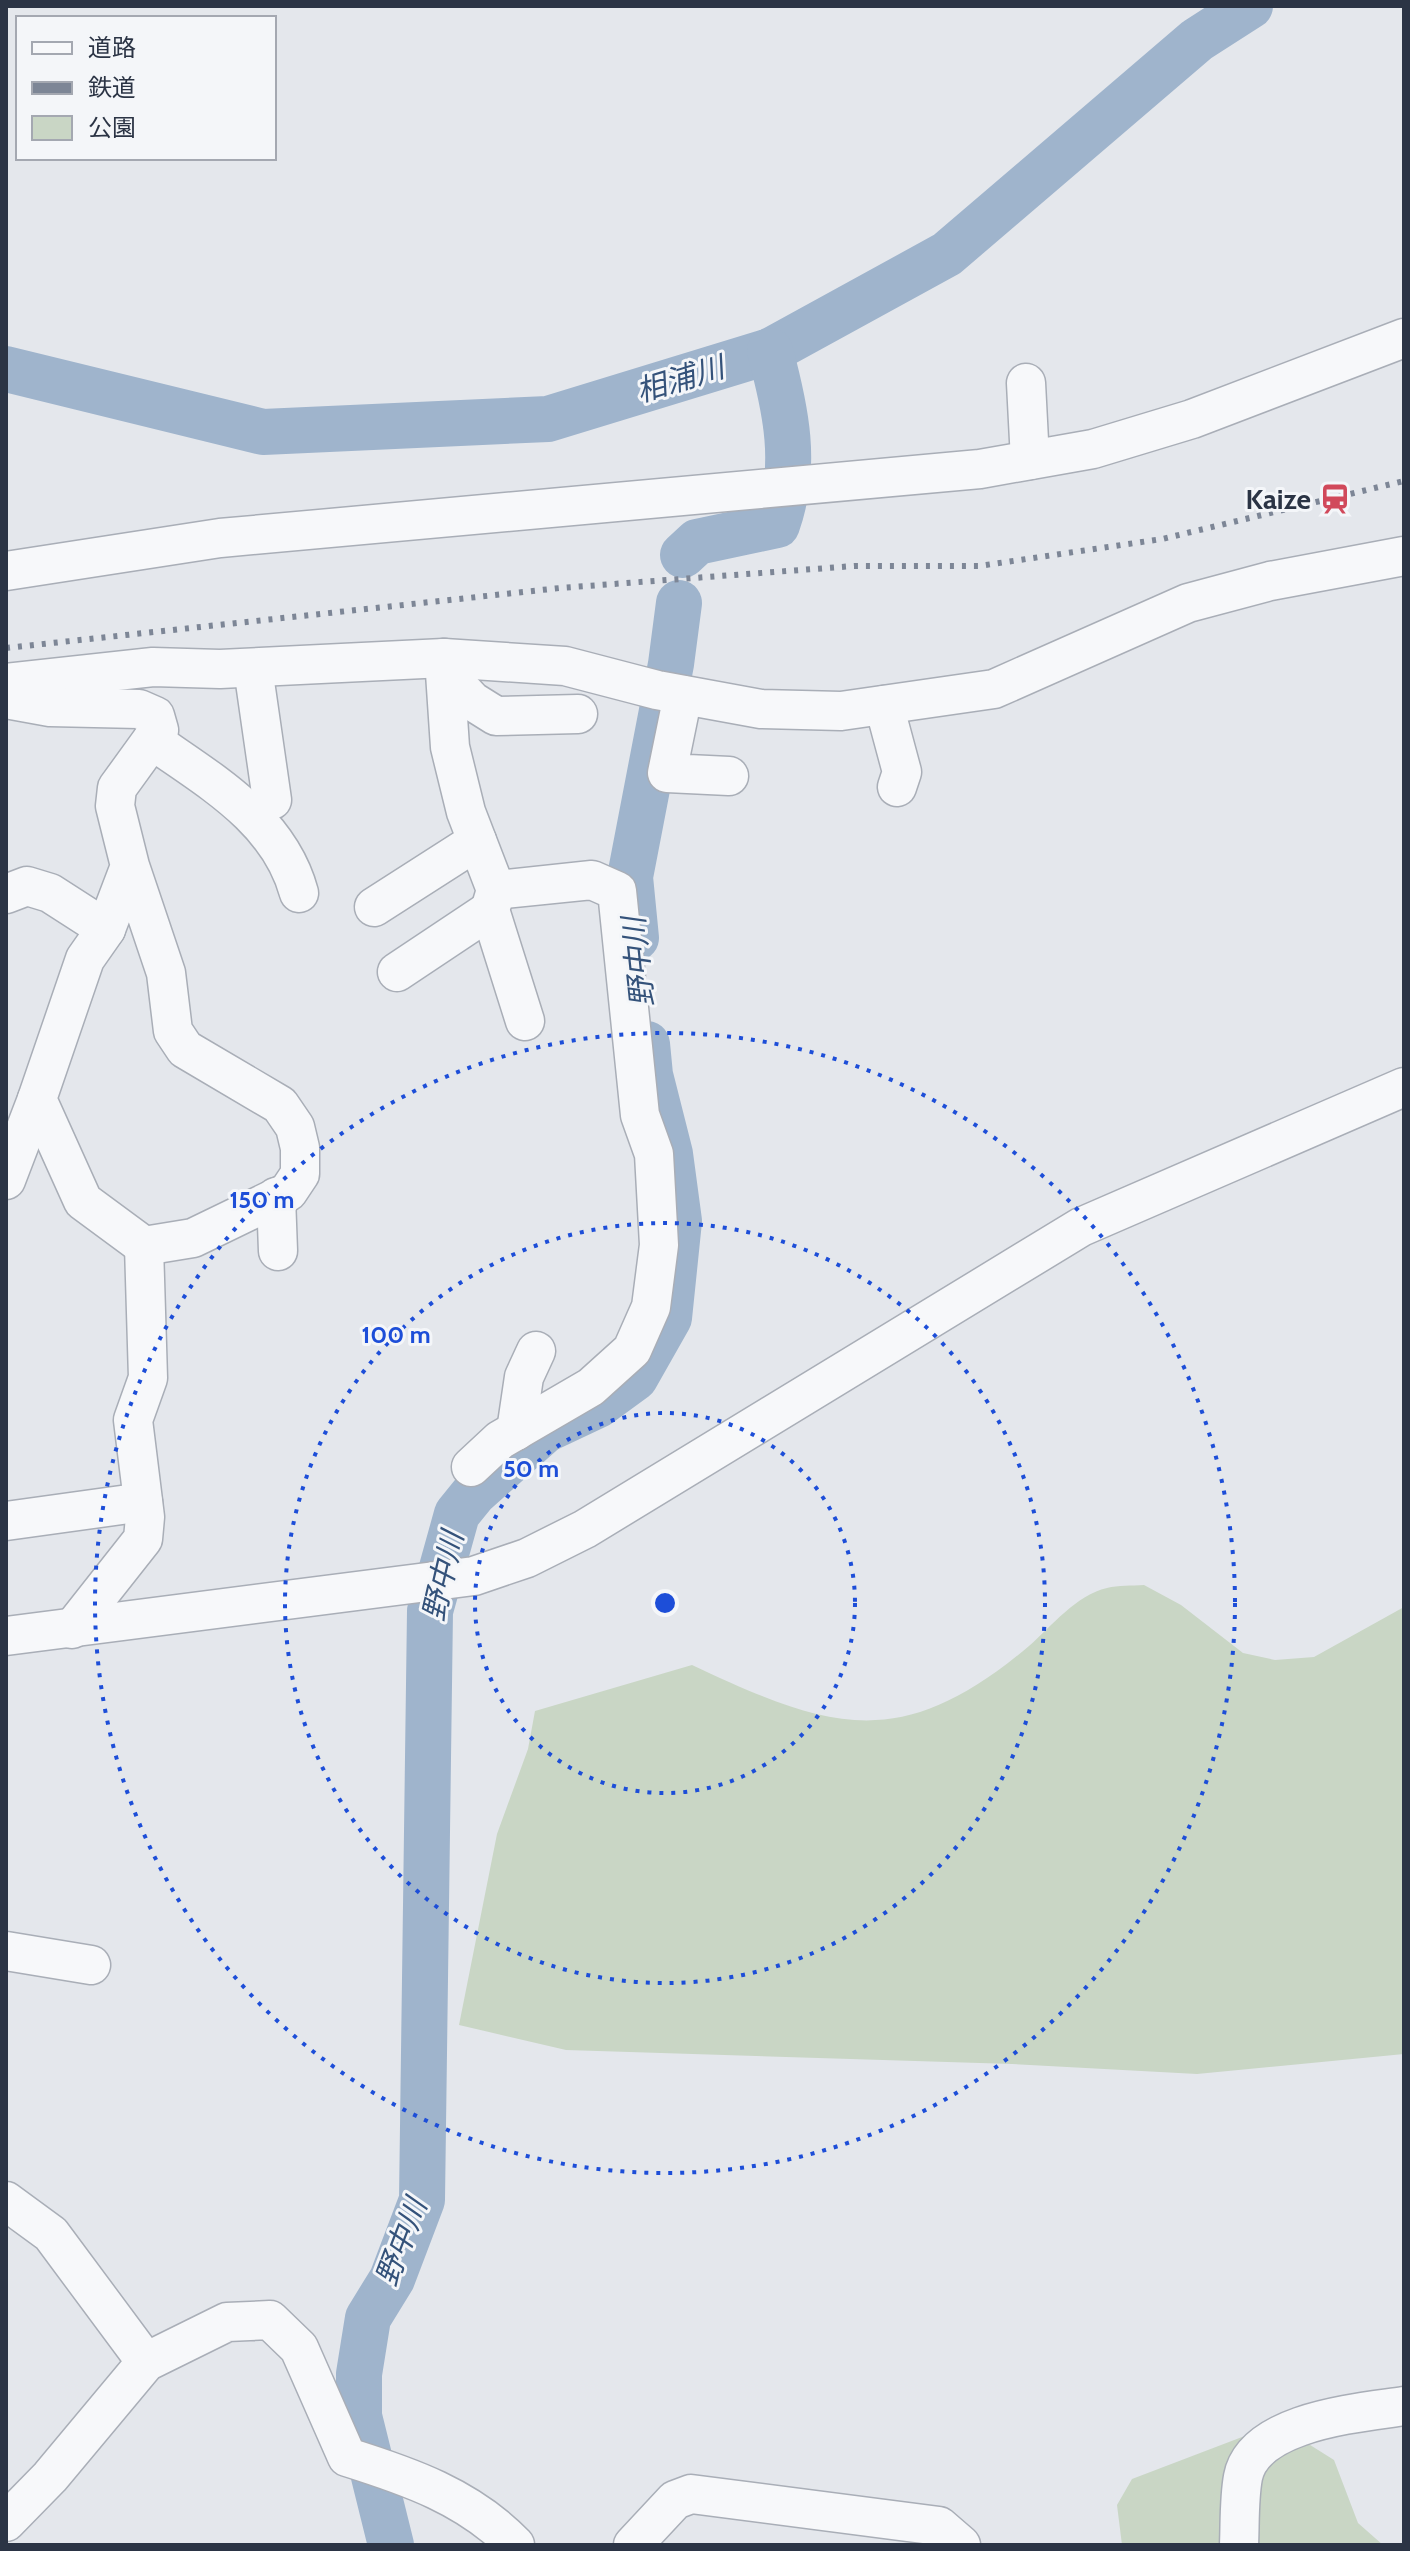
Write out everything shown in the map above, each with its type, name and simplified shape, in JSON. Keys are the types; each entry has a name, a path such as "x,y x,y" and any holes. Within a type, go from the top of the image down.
{"street":[{"path":"6,571 220,538 980,469 1093,449 1192,419 1404,338"},
{"path":"1026,383 1030,460"},
{"path":"6,683 153,667 565,666 683,695 761,709 841,711 994,689 1188,603 1270,581 1404,556"},
{"path":"444,665 472,701 496,716 578,714"},
{"path":"444,665 450,747 525,1021"},
{"path":"253,668 272,800"},
{"path":"683,695 667,773 729,776"},
{"path":"6,699 50,707 139,709 155,716 159,730 117,788 115,806 130,866 166,973 173,1031 185,1049 280,1105 295,1127 300,1148 300,1174 288,1192 193,1238 144,1246 83,1201 37,1099"},
{"path":"884,705 902,772 897,787"},
{"path":"152,740 231,795 267,831 292,870 299,893"},
{"path":"374,907 477,841"},
{"path":"6,1180 85,959 106,929 130,866"},
{"path":"414,972 493,900 592,880 617,891 640,1115 654,1154 659,1245 651,1307 632,1350 591,1387 500,1440 471,1467"},
{"path":"6,894 27,886 50,893 106,929"},
{"path":"6,1636 394,1588 474,1576 527,1558 585,1529 1081,1227 1404,1087"},
{"path":"276,1197 278,1251"},
{"path":"72,1629 127,1564 143,1539 143,1502 133,1420 148,1378 144,1246"},
{"path":"516,1431 524,1377 536,1351"},
{"path":"6,1521 54,1527 143,1502"},
{"path":"6,1951 91,1965"},
{"path":"6,2201 51,2234 146,2362"},
{"path":"6,2522 50,2477 146,2362 227,2322 270,2320 299,2348 347,2457 422,2480 497,2526 515,2545"},
{"path":"1239,2545 1243,2474 1256,2451 1310,2420 1404,2406"},
{"path":"633,2545 675,2500 691,2494 939,2526 961,2545"}],"green space":[{"path":"1144,1585 1181,1605 1243,1653 1275,1660 1314,1657 1404,1607 1404,2054 1197,2074 1012,2064 566,2050 459,2025 497,1834 528,1749 535,1711 692,1665 786,1705 827,1716 865,1720 903,1716 942,1703 984,1680 1085,1597 1111,1587"},
{"path":"1263,2429 1291,2433 1334,2460 1358,2523 1383,2545 1122,2545 1117,2505 1132,2479"}],"waterway":[{"name":"相浦川","path":"6,369 263,432 548,419 770,351 947,254 1197,40 1250,6"},
{"name":"野中川","path":"683,555 697,542 777,525 787,481 788,460 785,416 770,351"},
{"name":"野中川","path":"636,938 630,877 671,664 679,603"},
{"name":"野中川","path":"391,2545 359,2416 359,2374 368,2318 392,2279 422,2200 430,1611 457,1514 474,1493 545,1430 598,1405 635,1378 669,1318 679,1221 670,1154 650,1075 647,1044"}],"railway":[{"path":"6,648 560,588 854,566 979,566 1162,539 1404,481"}],"place":[{"name":"Kaize","path":"1335,499"}]}
